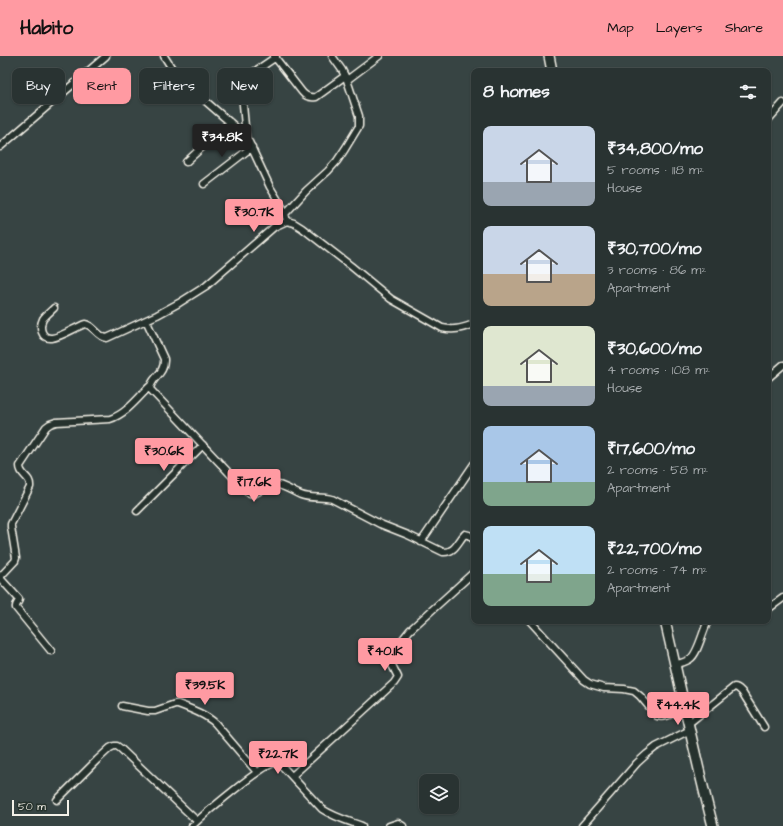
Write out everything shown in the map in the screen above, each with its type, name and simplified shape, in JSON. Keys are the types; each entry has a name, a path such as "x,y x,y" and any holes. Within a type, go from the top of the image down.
{"main road":[{"path":"549,56 551,68"},
{"path":"666,624 713,826"}],"street":[{"path":"0,147 106,56"},
{"path":"164,56 180,79 230,122 246,138 252,147 270,187 281,205 287,221"},
{"path":"285,214 306,190 337,161 359,126 359,116 346,78 332,56"},
{"path":"246,138 241,83 242,80 275,57 304,95 311,98 316,97 379,56"},
{"path":"771,116 783,103"},
{"path":"186,162 230,122"},
{"path":"204,184 252,147"},
{"path":"54,308 46,315 42,322 41,330 44,336 52,338 85,324 91,326 102,337 107,338 180,303 206,286 274,228 287,221 302,228 392,300 442,328 454,330 471,325"},
{"path":"51,651 16,608 19,599 0,578 16,558 11,524 30,487 29,479 21,472 20,466 46,427 50,424 56,422 110,419 118,417 150,387 162,371 165,364 146,320"},
{"path":"771,375 783,365"},
{"path":"150,387 151,391 250,493 256,493 275,484 306,497 332,499 380,524 443,552 451,551 465,534 471,537"},
{"path":"137,511 203,445"},
{"path":"421,542 471,469"},
{"path":"292,776 394,683 398,677 389,659 390,655 410,630 471,575"},
{"path":"771,607 783,598"},
{"path":"533,624 590,684 604,688 634,691 657,716 667,716 685,708"},
{"path":"675,665 691,659 694,656 706,624"},
{"path":"582,826 637,763 656,747 689,727 734,687 739,688 742,692 764,727"},
{"path":"122,706 155,711 178,704 209,718 257,772"},
{"path":"57,800 96,760 110,748 117,746 197,821"},
{"path":"192,826 257,772 275,763 279,764 292,776 322,809 329,814 362,826"},
{"path":"389,826 398,823 403,826"}]}
